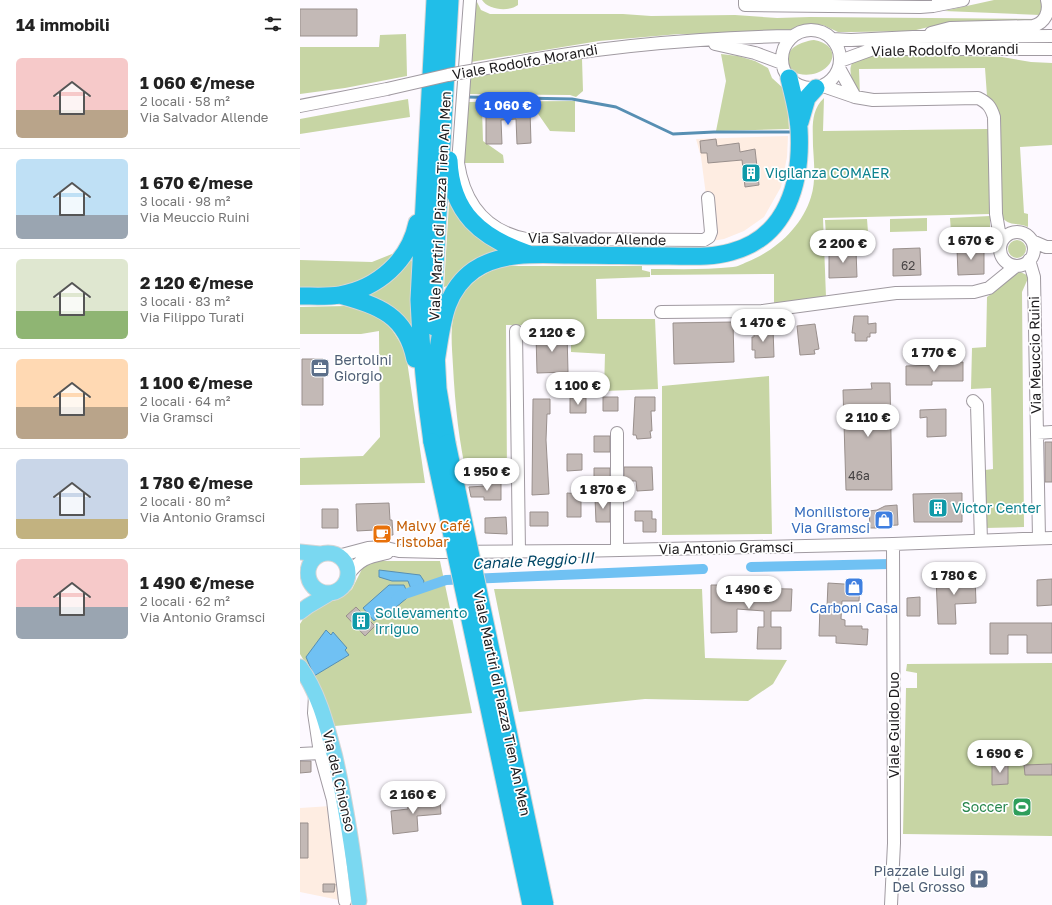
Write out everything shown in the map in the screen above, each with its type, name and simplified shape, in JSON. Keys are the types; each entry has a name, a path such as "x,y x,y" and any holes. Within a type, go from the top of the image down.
{"highway":[{"name":"Viale Martiri di Piazza Tien An Men","path":"435,0 419,300 425,393 440,442 545,905"},
{"name":"Viale Martiri di Piazza Tien An Men","path":"450,0 434,286 434,323 440,442 531,905"},
{"path":"786,71 794,96 799,128"},
{"path":"436,362 445,309 452,294 462,280 474,270 492,261 533,255 716,255 748,246 768,233 788,206 797,176 799,128 804,106 807,98 819,87"},
{"path":"444,104 450,141 449,161 451,179 460,204 469,218 480,230 493,239 511,248 533,255"},
{"path":"300,296 340,295 373,283 396,264 411,242 425,187"},
{"path":"340,295 378,307 388,313 399,323 413,347 425,393"}],"main road":[{"name":"Via Antonio Gramsci","path":"300,552 320,554 326,553 338,556"},
{"path":"320,554 304,566 311,584 319,591 330,593"},
{"path":"338,556 346,564 348,575"},
{"name":"Via Antonio Gramsci","path":"330,593 340,589 344,585 348,575"},
{"path":"300,608 311,584"},
{"path":"300,612 330,593"},
{"name":"Via del Chionso","path":"300,667 315,695 327,728 346,804 352,901"}],"street":[{"name":"Via Salvador Allende","path":"470,0 458,163 464,187 470,200 480,214 490,224 506,234 526,239 704,240 709,237 711,232 708,198"},
{"path":"745,0 745,5 920,7 963,0"},
{"name":"Viale Rodolfo Morandi","path":"913,37 950,28 1033,26 1040,24 1046,17 1048,10 1047,0"},
{"name":"Viale Rodolfo Morandi","path":"300,106 448,75 597,49 655,43 792,36 805,30 820,31 832,39 851,40 913,37 1052,36"},
{"path":"786,71 784,48 792,36"},
{"path":"832,39 838,49 839,64 855,97"},
{"name":"Viale Rodolfo Morandi","path":"704,41 754,53 786,71 801,87 819,87"},
{"name":"Viale Rodolfo Morandi","path":"839,64 873,49 1052,49"},
{"path":"819,87 833,78 839,64"},
{"path":"819,87 855,97 873,100 978,98 986,102 991,108 994,117 996,214 1001,256 997,280"},
{"path":"996,214 1007,226 1026,234 1032,241 1049,247"},
{"path":"1000,243 1006,235 1016,231"},
{"name":"Via Meuccio Ruini","path":"1032,241 1034,246 1031,258 1034,277 1039,538"},
{"path":"661,312 762,311 903,293 974,292 989,288 997,280 1017,266 1049,247"},
{"name":"Via Meuccio Ruini","path":"1001,256 1007,263 1017,266 1034,277"},
{"path":"516,331 519,552"},
{"path":"973,401 977,405 981,540"},
{"name":"Via Meuccio Ruini","path":"1037,433 1052,432"},
{"path":"617,433 617,550"},
{"name":"Via Antonio Gramsci","path":"338,556 368,548 382,547 399,550 519,552 893,544 1052,538"},
{"name":"Viale Guido Duo","path":"891,905 894,843 893,544"},
{"name":"Via Antonio Gramsci","path":"348,575 354,567 368,557 399,550"},
{"path":"315,695 314,713 320,753 332,800 352,901"},
{"path":"300,754 320,753"}],"shaded area":[{"path":"788,136 787,157 781,187 764,217 744,231 724,239 712,241 701,157 696,139"},
{"path":"331,806 344,901 300,892 300,808"}],"green space":[{"path":"475,0 481,10 490,14 623,14 651,16 735,15 777,18 1038,19 937,25 912,31 838,32 823,25 807,24 795,27 785,33 679,34 599,41 471,62"},
{"path":"482,0 518,0 518,5 509,9 499,9 489,6"},
{"path":"994,0 1042,0 1042,10 1040,15 944,11"},
{"path":"406,34 407,76 345,88 300,94 300,47 379,47 380,35"},
{"path":"814,40 825,44 831,50 832,57 829,64 823,70 814,74 803,75 790,71 787,64 787,58 792,49 802,43"},
{"path":"721,54 738,56 755,61 768,68 772,78 783,88 787,99 789,129 716,131 726,81"},
{"path":"874,54 1002,57 1031,62 1052,63 1052,145 1020,147 1024,213 1028,214 1028,227 1008,222 1002,217 999,113 996,105 987,96 985,68 859,69 860,96 851,76 851,65 858,57"},
{"path":"582,59 583,91 576,97 570,95 467,94 469,78"},
{"path":"824,98 823,131 988,129 990,214 823,218 826,297 774,303 774,274 651,275 651,269 702,269 736,266 768,251 786,237 794,228 807,208 813,191 813,120 816,109"},
{"path":"408,99 410,117 300,134 300,119"},
{"path":"575,101 575,132 550,131 534,108 482,109 483,141 503,155 504,163 462,163 467,102"},
{"path":"449,203 497,248 496,251 475,259 447,286 444,287"},
{"path":"990,216 990,232 951,232 950,218"},
{"path":"927,218 927,231 890,232 890,219"},
{"path":"867,219 868,232 826,236 825,220"},
{"path":"1017,240 1023,243 1026,249 1023,255 1017,258 1011,255 1008,249 1011,243"},
{"path":"392,254 393,263 372,279 346,287 300,287 300,260 372,262"},
{"path":"408,259 413,263 412,328 361,293"},
{"path":"504,266 642,266 642,270 650,272 650,277 596,279 597,319 655,319 658,389 604,391 605,354 571,352 571,326 506,325 507,478 468,481 456,410 452,343 454,313 460,298 470,285 489,272"},
{"path":"1016,270 1029,276 1022,292 1024,527 985,528 985,470 993,469 991,388 971,389 972,348 986,347 987,297 998,289 1002,281"},
{"path":"345,306 376,316 383,321 394,333 406,354 425,483 300,485 300,458 363,456 380,437 379,331 361,334 300,334 300,307"},
{"path":"769,376 772,534 662,535 662,386"},
{"path":"374,561 440,561 472,713 335,726 319,686 300,654 300,624 307,613 326,602 336,600 344,596 352,589 363,567"},
{"path":"494,589 702,589 705,658 787,660 773,684 748,701 645,699 519,712"},
{"path":"1052,663 1052,836 903,834 906,688 917,688 917,673 906,671 907,664"}],"water":[{"path":"379,570 420,575 424,581 423,584 411,589 408,581 392,581 379,577"},
{"path":"389,585 404,585 408,594 405,595 407,598 384,617 381,615 374,621 363,608"},
{"path":"326,630 331,635 333,632 347,648 345,650 349,655 314,676 306,657"}],"building":[{"path":"300,9 357,9 357,36 300,36"},
{"path":"530,111 531,143 517,144 516,119 501,120 502,144 486,144 486,112"},
{"path":"716,139 717,146 739,143 740,152 755,149 759,185 745,187 742,160 708,163 707,153 701,153 700,141"},
{"path":"984,247 984,274 958,275 957,248"},
{"path":"920,248 921,275 893,276 893,249"},
{"path":"829,250 856,250 857,277 829,278"},
{"path":"854,316 868,316 868,324 876,323 876,333 870,333 870,337 867,337 867,341 855,341 855,333 852,333"},
{"path":"733,322 734,362 674,364 673,323"},
{"path":"815,324 819,349 814,350 815,354 800,355 797,326"},
{"path":"773,328 774,357 755,358 755,350 752,350 752,337 754,337 754,329"},
{"path":"567,333 568,372 537,373 536,334"},
{"path":"302,359 323,359 323,405 302,405"},
{"path":"938,362 963,362 963,381 932,381 932,385 906,385 906,366 938,365"},
{"path":"871,383 890,383 892,490 846,490 843,390 872,389"},
{"path":"603,397 618,397 618,411 603,411"},
{"path":"635,397 655,397 655,411 651,411 651,438 637,439 636,435 633,435"},
{"path":"570,398 586,398 586,413 570,413"},
{"path":"533,399 550,399 550,414 547,414 546,440 549,494 532,495"},
{"path":"946,409 946,436 927,437 927,417 920,418 920,410"},
{"path":"594,436 610,436 610,452 594,452"},
{"path":"1045,442 1052,442 1052,482 1045,482"},
{"path":"567,454 582,454 582,470 567,471"},
{"path":"624,467 652,467 653,490 637,491 636,481 624,481"},
{"path":"594,468 610,468 610,482 594,482"},
{"path":"486,483 501,483 501,500 484,500 484,497 471,497 469,487 486,486"},
{"path":"567,493 581,494 581,517 567,517"},
{"name":"Victor Center","path":"962,493 962,522 914,522 913,494"},
{"path":"595,498 610,498 610,522 596,522"},
{"path":"389,503 393,535 375,536 375,530 357,531 356,504"},
{"path":"897,505 898,525 870,528 869,511 877,510 885,506"},
{"path":"322,509 338,509 338,528 322,528"},
{"path":"635,511 652,511 652,519 656,519 656,532 643,532 643,521 635,521"},
{"path":"530,512 548,512 548,526 530,526"},
{"path":"506,517 507,534 485,533 485,518"},
{"path":"975,576 976,603 955,604 956,624 938,624 936,577"},
{"path":"1052,579 1052,605 1037,606 1037,580"},
{"path":"828,583 860,585 859,601 842,601 841,619 845,620 845,626 862,626 862,629 868,629 867,645 836,643 836,636 819,636 820,606 827,607"},
{"path":"711,585 737,585 737,588 792,589 791,611 771,611 771,627 781,627 781,649 757,649 758,627 764,627 764,611 737,609 737,632 711,633"},
{"path":"920,597 920,616 907,616 907,598"},
{"name":"Sollevamento irriguo","path":"356,607 375,626 365,636 346,616"},
{"path":"990,623 1052,623 1052,653 1027,653 1027,635 1008,635 1008,654 990,654"},
{"path":"300,761 311,761 311,772 300,773"},
{"path":"992,764 1008,764 1008,784 992,785"},
{"path":"1052,764 1052,775 1025,775 1024,765"},
{"path":"420,796 421,804 440,802 441,814 417,816 418,831 393,834 391,811 408,809 407,798"},
{"path":"300,823 308,823 308,858 300,858"},
{"path":"323,884 335,884 334,892 323,892"}],"waterway":[{"path":"465,97 572,99 616,107 673,134 714,132 790,132"},
{"name":"Canale Reggio III","path":"751,567 891,564"},
{"name":"Canale Reggio III","path":"396,600 399,596 446,580 703,569"}],"place":[{"name":"Vigilanza COMAER","path":"751,173"},
{"name":"Bertolini Giorgio","path":"320,368"},
{"name":"Victor Center","path":"938,508"},
{"name":"Monilistore Via Gramsci","path":"884,520"},
{"name":"Malvy Café ristobar","path":"382,534"},
{"name":"Carboni Casa","path":"854,587"},
{"name":"Sollevamento irriguo","path":"361,621"},
{"name":"Soccer","path":"1022,807"},
{"name":"Piazzale Luigi Del Grosso","path":"979,879"}]}
